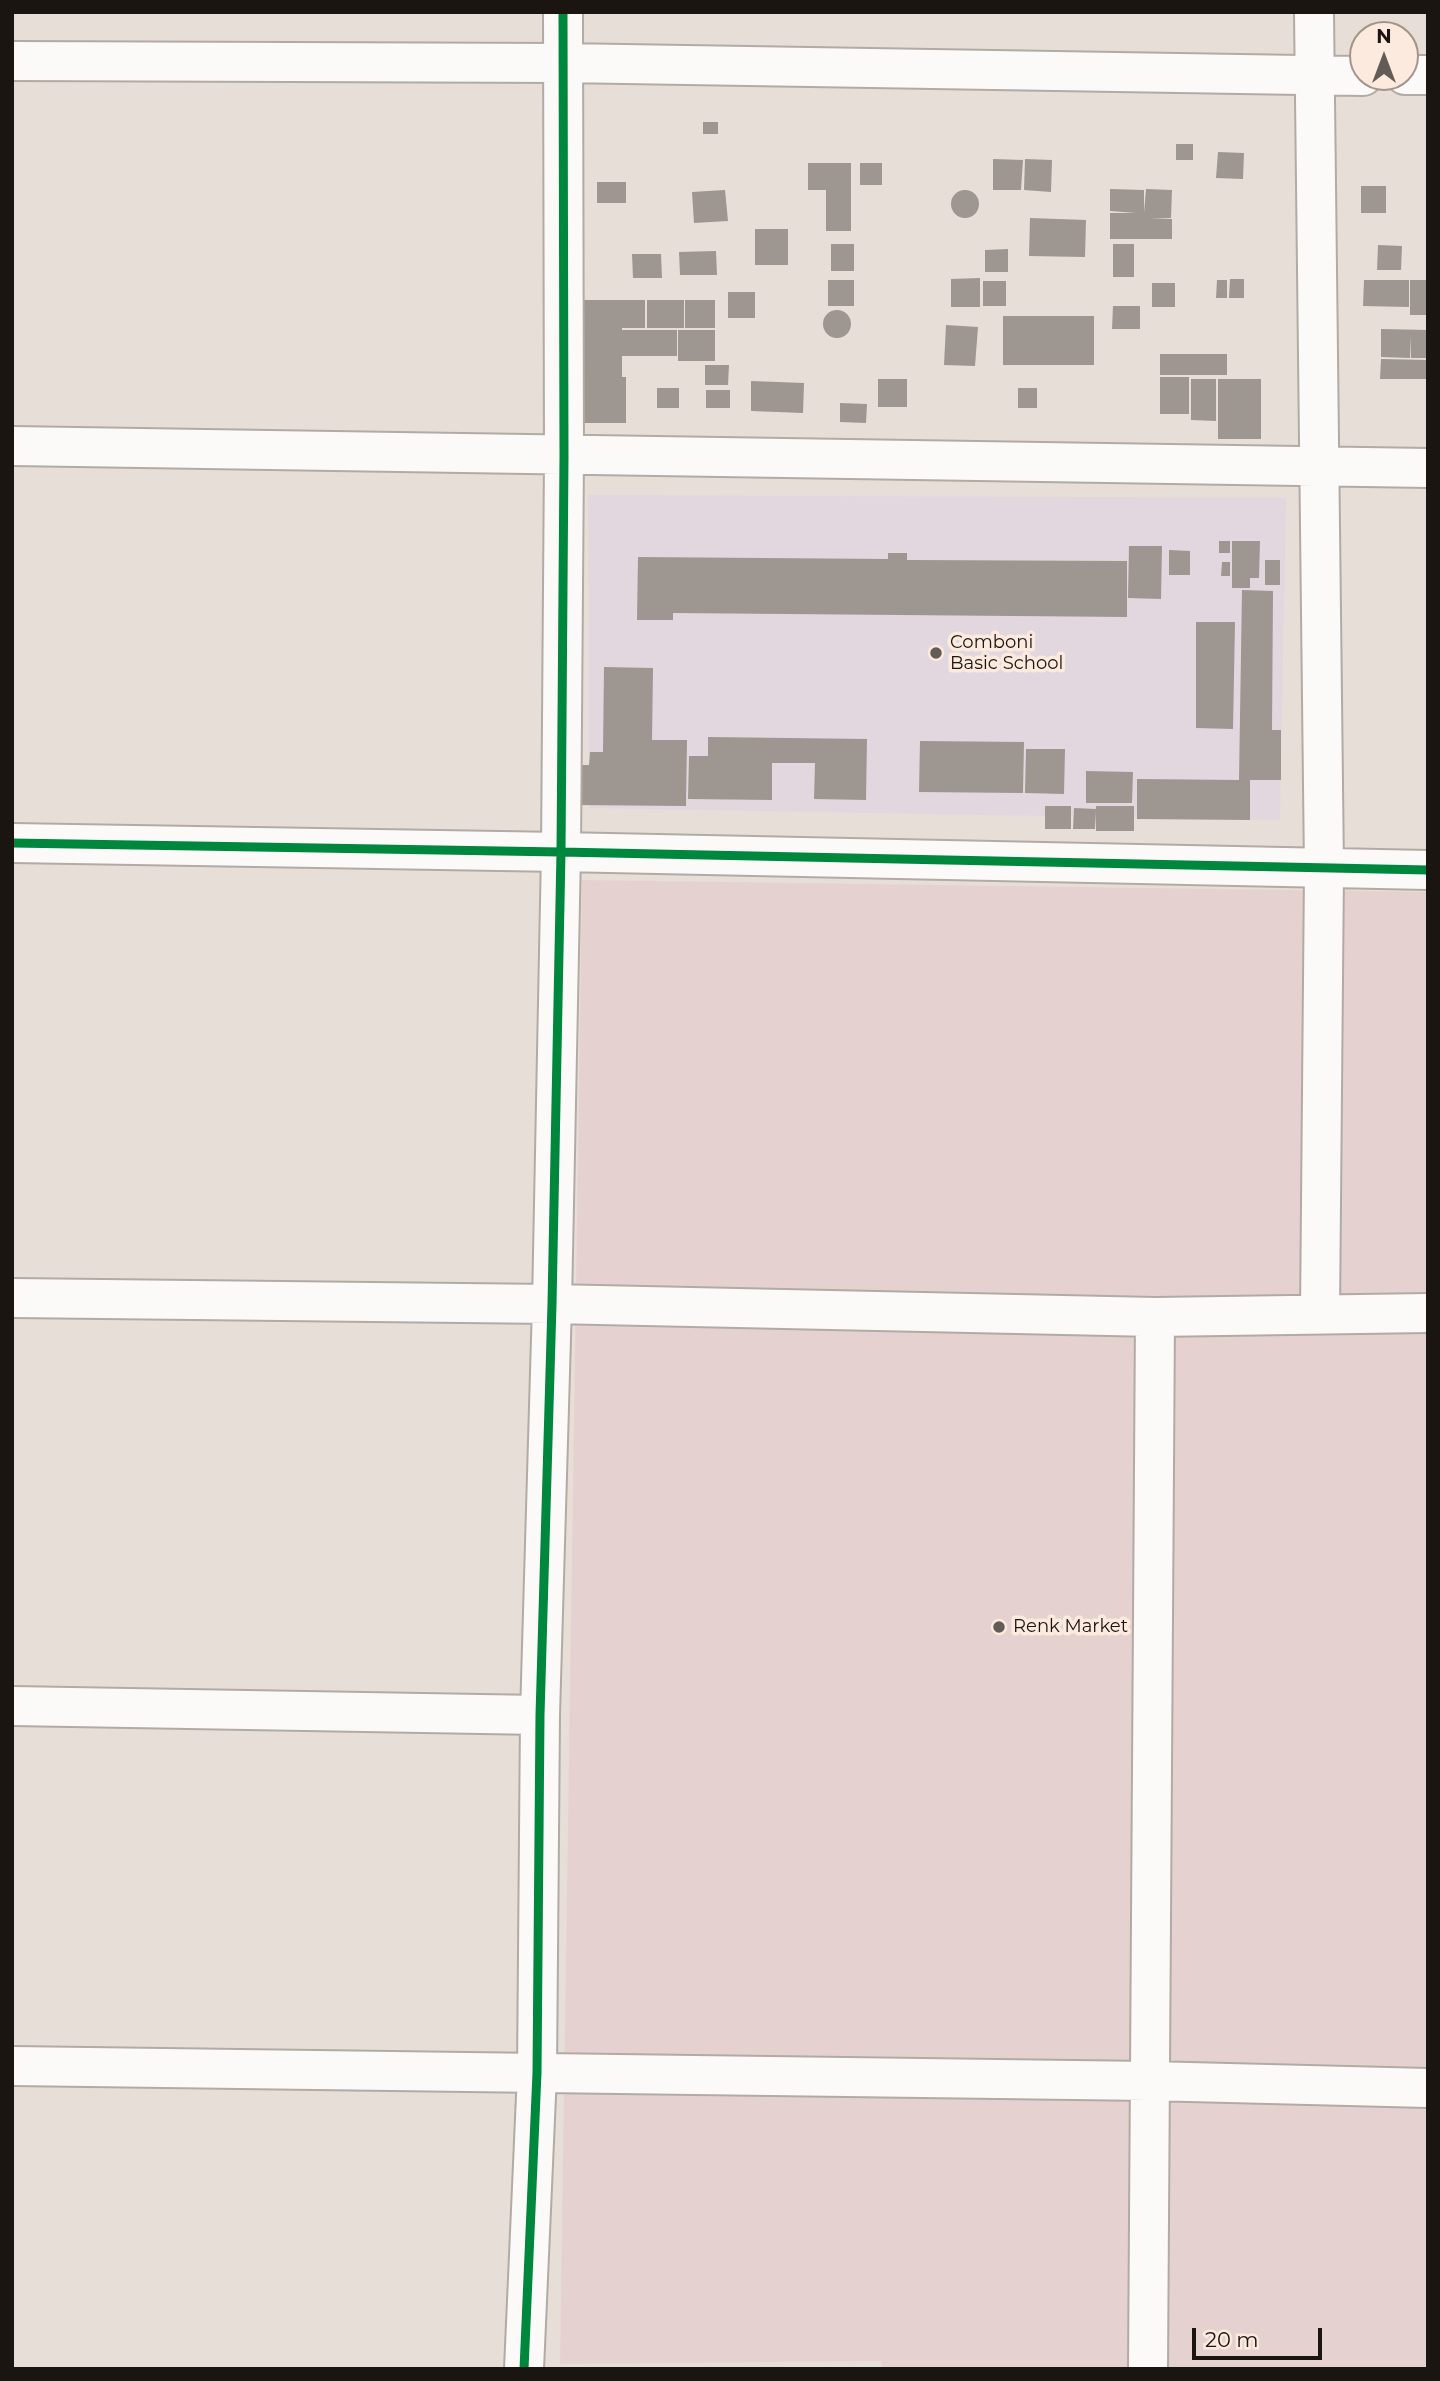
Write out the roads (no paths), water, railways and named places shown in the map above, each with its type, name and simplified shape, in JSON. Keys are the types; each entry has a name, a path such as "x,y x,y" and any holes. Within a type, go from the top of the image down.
{"street":[{"path":"524,2369 537,2073 540,1715 561,852 565,456 563,12"},
{"path":"1314,12 1324,869 1320,1314"},
{"path":"12,61 563,63 1349,76"},
{"path":"12,446 1428,468"},
{"path":"12,843 1428,870"},
{"path":"12,1298 552,1304 1155,1317 1428,1313"},
{"path":"1148,2369 1155,1317"},
{"path":"12,1706 540,1715"},
{"path":"12,2066 1149,2081 1428,2088"}],"place":[{"name":"Comboni Basic School","path":"936,653"},
{"name":"Renk Market","path":"999,1627"}]}
